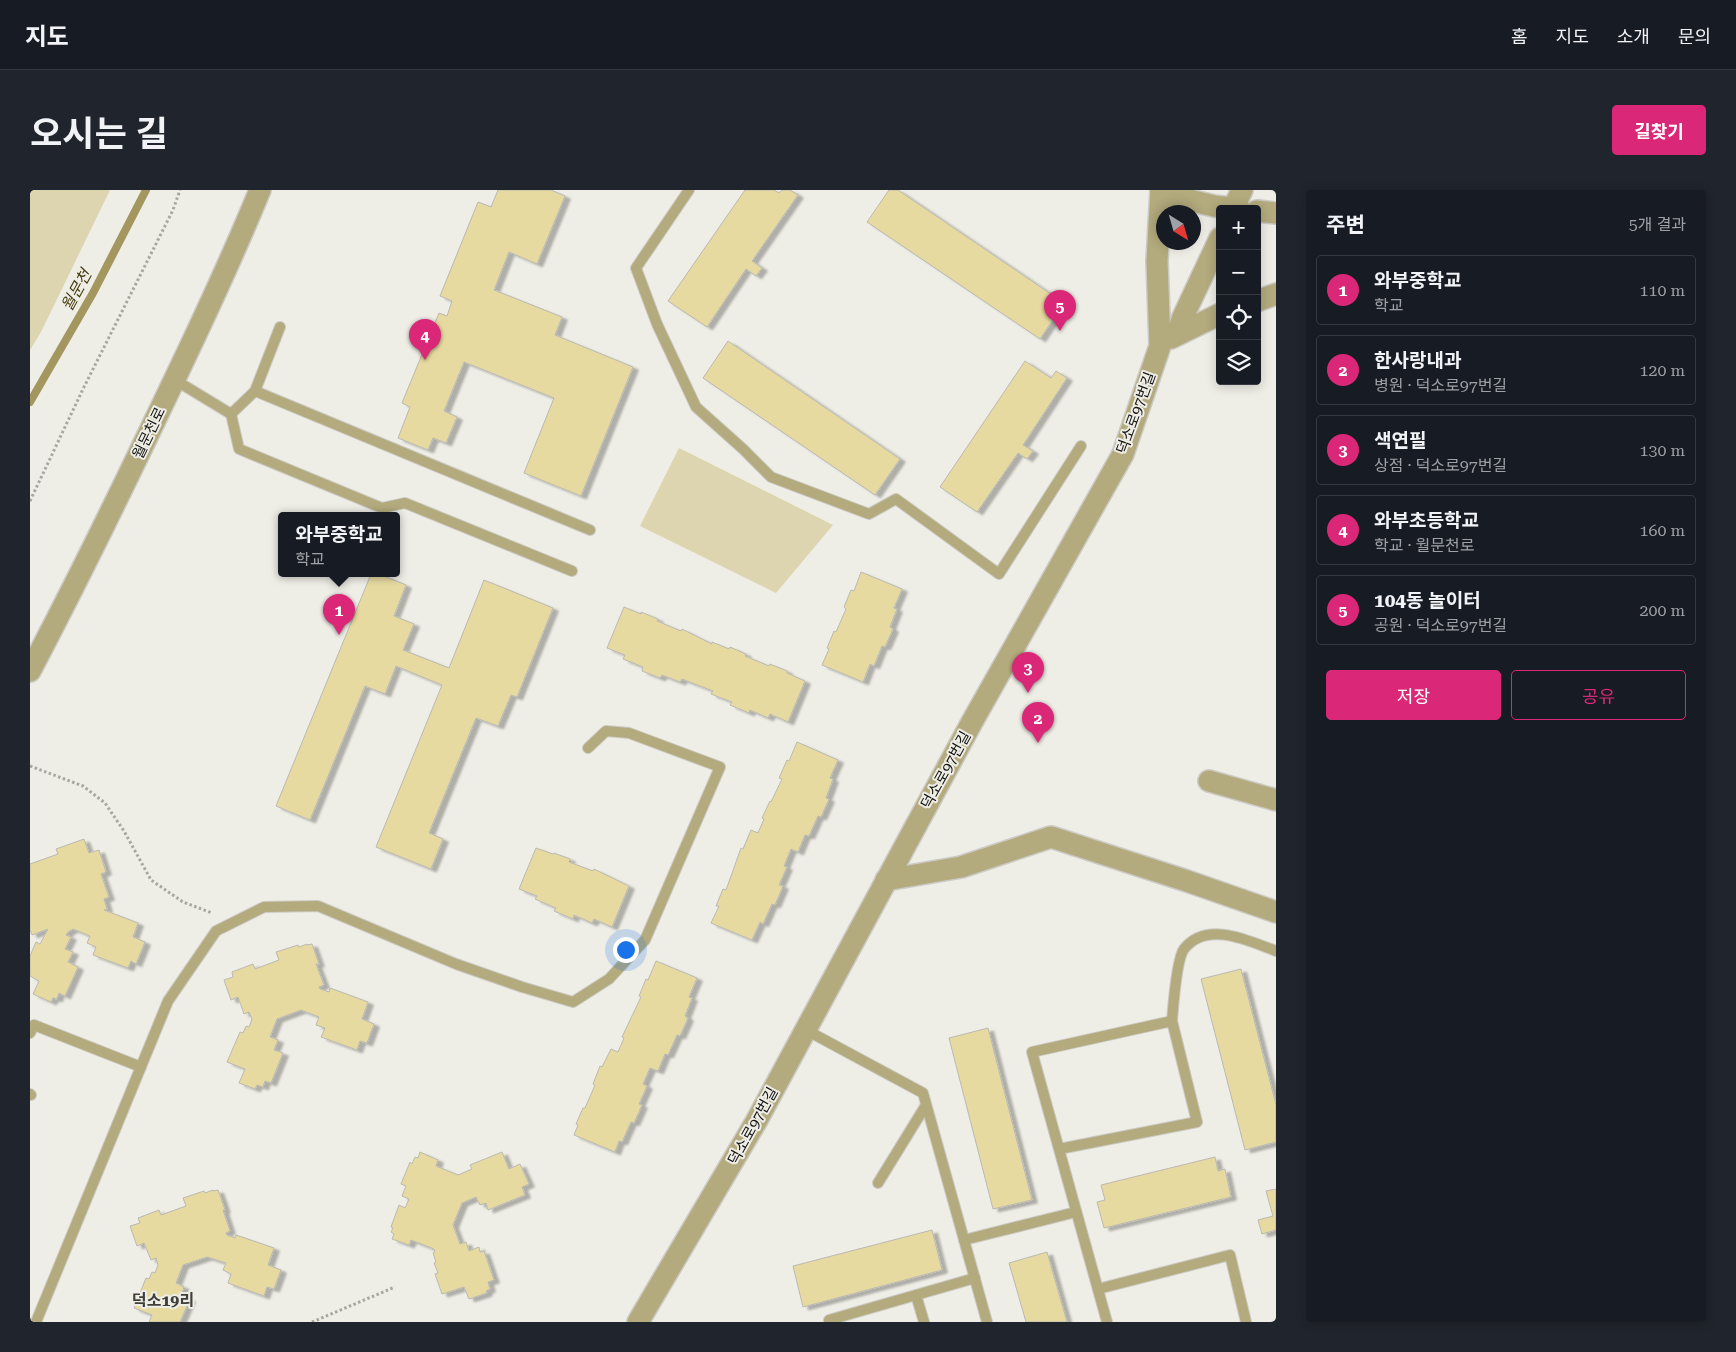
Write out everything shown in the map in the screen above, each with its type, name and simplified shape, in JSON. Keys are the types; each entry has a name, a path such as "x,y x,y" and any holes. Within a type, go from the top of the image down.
{"street":[{"name":"월문천로","path":"30,671 73,589 175,380 260,190"},
{"path":"1161,191 1214,206 1237,204"},
{"name":"덕소로97번길","path":"638,1322 757,1120 886,880 1051,580 1123,454 1169,340 1157,262 1161,191"},
{"path":"1261,211 1276,213"},
{"path":"1169,340 1183,317 1216,247"},
{"path":"1261,300 1276,294"},
{"path":"1169,340 1216,316"},
{"path":"1209,781 1276,800"},
{"path":"886,880 961,867 1051,837 1276,912"}],"lane":[{"path":"689,190 636,268 657,324 696,407 743,449 771,478 870,514 896,499 999,574 1081,446"},
{"path":"232,414 254,391 280,327"},
{"path":"175,380 232,414 239,449 382,508 405,503 572,571"},
{"path":"254,391 590,530"},
{"path":"36,1322 168,1001 216,931 264,907 318,906 456,964 522,987 574,1002 609,979 645,940 720,767 629,733 606,731 588,748"},
{"path":"1059,1150 1197,1122 1172,1021 1177,978 1183,950 1198,938 1216,933 1243,939 1276,952"},
{"path":"1107,1322 1032,1052 1172,1021"},
{"path":"30,1033 34,1025 141,1067"},
{"path":"806,1030 922,1094 987,1322"},
{"path":"878,1183 926,1105"},
{"path":"964,1240 1076,1212"},
{"path":"1098,1289 1230,1255 1246,1322"},
{"path":"830,1322 829,1320 975,1278"},
{"path":"916,1295 924,1322"}],"path":[{"path":"30,501 83,389 173,210 180,190"},
{"path":"30,766 83,786 106,804 124,831 151,880 183,902 235,921"},
{"path":"312,1322 395,1287"}],"shaded area":[{"path":"30,190 110,190 41,332 30,350"},
{"path":"679,448 833,525 776,593 640,526"}],"building":[{"path":"498,190 551,190 565,196 537,264 509,252 494,290 562,317 555,335 633,367 581,496 524,473 554,398 464,362 444,411 457,417 446,443 433,438 428,450 398,438 410,407 402,403 439,313 447,316 452,301 440,296 478,202 491,207"},
{"path":"745,190 774,190 779,193 782,190 790,190 798,195 752,261 762,268 756,276 746,269 707,327 668,301"},
{"path":"889,190 898,190 1064,303 1040,339 867,222"},
{"path":"728,341 900,459 875,495 703,378"},
{"path":"1025,361 1051,378 1056,371 1067,378 1023,445 1033,451 1027,459 1018,453 977,512 940,487"},
{"path":"861,572 902,589 894,608 897,609 890,627 893,629 885,647 882,646 874,666 870,664 863,682 822,665 834,631 836,632 846,609 844,607 851,590 854,591"},
{"path":"370,577 386,577 406,585 394,616 414,624 403,650 449,668 484,580 553,608 517,697 511,695 498,726 476,718 429,833 443,839 431,869 376,847 442,685 396,666 385,694 365,686 310,820 276,806"},
{"path":"624,607 658,619 657,621 681,631 682,629 712,644 712,642 729,649 730,647 746,654 745,656 787,671 787,673 805,681 788,722 770,714 768,718 750,710 749,713 730,705 732,702 711,694 713,691 682,679 680,682 662,675 660,678 642,671 643,667 623,659 625,655 607,648"},
{"path":"797,742 838,760 830,778 833,779 826,798 829,799 821,817 818,816 809,836 805,835 798,852 791,849 784,866 787,867 779,885 783,886 775,905 772,904 763,924 760,922 752,940 711,923 719,906 716,906 723,889 726,890 741,848 743,849 751,830 758,833 764,819 762,818 782,779 779,778"},
{"path":"84,839 89,853 99,850 106,872 101,874 109,897 104,899 107,909 104,910 138,923 133,937 145,942 136,964 131,961 128,968 93,955 96,947 87,943 90,936 73,929 68,932 66,935 71,937 65,949 73,952 68,962 78,967 65,996 59,993 57,999 53,998 51,1002 33,994 39,981 30,976 30,956 36,942 40,944 48,929 32,935 30,930 30,864 58,854 56,849"},
{"path":"536,848 570,859 569,862 593,871 594,869 629,886 612,927 594,919 592,923 574,915 573,919 554,911 556,908 535,899 537,896 519,889"},
{"path":"312,944 319,964 316,964 324,985 319,987 320,989 329,992 330,988 368,1002 362,1019 374,1024 367,1043 360,1041 357,1050 321,1037 325,1028 316,1025 319,1017 301,1010 277,1019 270,1037 278,1040 274,1050 283,1053 271,1083 265,1081 263,1087 257,1085 255,1089 239,1083 245,1069 227,1062 240,1032 243,1033 246,1026 249,1027 252,1019 249,1012 244,1014 238,997 231,1000 224,980 233,977 232,972 253,964 255,969 279,960 276,952"},
{"path":"656,961 697,978 689,997 692,998 685,1016 688,1018 680,1036 677,1035 668,1055 665,1054 658,1071 650,1068 643,1084 647,1086 639,1104 642,1105 634,1123 631,1122 622,1142 619,1141 615,1152 574,1135 578,1125 576,1124 595,1085 593,1084 600,1066 602,1067 611,1049 618,1052 624,1038 622,1037 641,997 639,996 646,979 648,980"},
{"path":"1241,969 1276,1105 1276,1142 1245,1150 1201,979"},
{"path":"988,1028 1032,1200 993,1209 949,1038"},
{"path":"420,1152 438,1160 436,1166 458,1175 472,1169 470,1165 502,1152 509,1169 520,1164 529,1184 522,1187 525,1195 488,1210 486,1203 480,1205 476,1197 462,1203 453,1225 460,1244 466,1242 469,1251 479,1247 480,1252 484,1251 494,1280 488,1282 490,1289 486,1291 487,1293 469,1299 464,1287 442,1294 435,1274 438,1273 434,1263 436,1262 433,1253 435,1252 434,1249 411,1240 409,1245 392,1239 394,1234 391,1232 393,1228 391,1227 399,1205 405,1208 409,1199 402,1196 406,1186 401,1184 410,1162 412,1164 415,1157 418,1158"},
{"path":"1215,1157 1218,1171 1225,1169 1231,1197 1104,1228 1097,1202 1105,1200 1101,1185"},
{"path":"1276,1189 1276,1230 1262,1234 1258,1220 1273,1216 1266,1191"},
{"path":"218,1190 225,1210 223,1210 230,1231 226,1233 227,1235 235,1238 236,1235 274,1248 268,1265 281,1270 274,1289 267,1287 264,1296 228,1283 231,1274 223,1270 226,1263 207,1257 183,1265 176,1283 184,1287 181,1296 190,1299 180,1322 149,1322 152,1315 134,1308 146,1278 149,1279 152,1272 155,1273 158,1265 156,1258 151,1260 144,1243 137,1246 130,1226 140,1223 138,1218 159,1210 161,1215 186,1206 183,1198"},
{"path":"932,1230 942,1270 803,1307 793,1266"},
{"path":"1047,1252 1067,1322 1026,1322 1009,1263"}],"waterway":[{"name":"월문천","path":"30,402 93,293 146,190"}],"place":[{"name":"104동 놀이터","path":"1060,331"},
{"name":"와부초등학교","path":"425,360"},
{"name":"와부중학교","path":"339,635"},
{"name":"색연필","path":"1028,693"},
{"name":"한사랑내과","path":"1038,743"}],"district":[{"name":"덕소19리","path":"163,1300"}]}
